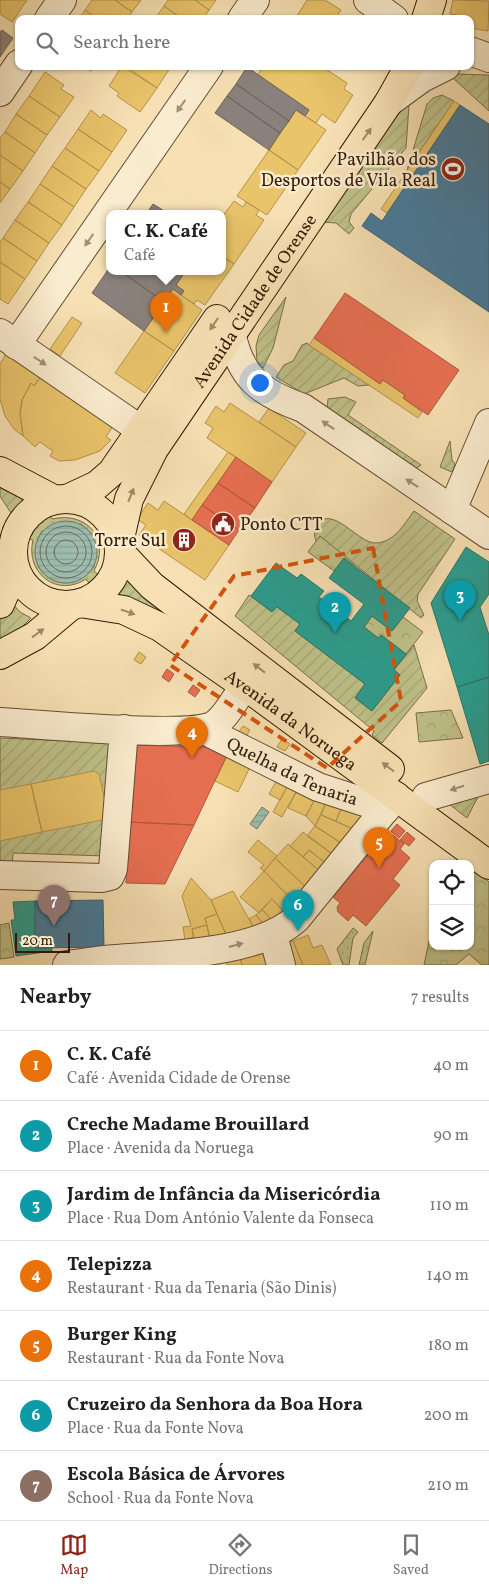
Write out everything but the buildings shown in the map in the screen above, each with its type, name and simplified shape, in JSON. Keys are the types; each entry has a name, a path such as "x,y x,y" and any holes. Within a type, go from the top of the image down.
{"main road":[{"path":"427,15 432,0"},
{"name":"Avenida Cidade de Orense","path":"61,499 97,485 109,475 388,70"},
{"name":"Avenida Cidade de Orense","path":"119,548 129,499 150,455 389,102 407,70"},
{"path":"0,471 61,499 91,504 109,520 119,548 115,574 109,584 91,599 76,604 35,636 0,655"},
{"path":"0,604 12,577 13,554 18,529 23,520 37,507 61,499"},
{"path":"0,518 21,582 29,591 48,603 76,604"},
{"name":"Avenida da Noruega","path":"119,548 152,586 426,797 489,848"},
{"name":"Avenida da Noruega","path":"76,604 118,608 145,619 244,686 391,802 489,864"}],"street":[{"path":"52,15 62,0"},
{"path":"245,15 254,0"},
{"path":"368,0 389,15"},
{"path":"474,52 489,58"},
{"path":"474,64 489,64"},
{"path":"0,92 15,70"},
{"path":"141,430 8,339 206,70"},
{"path":"389,102 422,78 438,70"},
{"path":"232,332 239,362 249,377 258,385 284,401 303,408 489,535"},
{"path":"452,510 489,423"},
{"path":"0,722 124,729 202,729 218,722 244,686"},
{"path":"0,874 102,878 110,876 114,869 124,729"},
{"name":"Quelha da Tenaria","path":"202,729 318,787 343,797 391,802"},
{"path":"426,797 489,779"},
{"path":"67,965 113,959 205,953 273,934 287,928 391,802"},
{"path":"273,934 281,965"}],"highlighted area":[{"path":"373,548 401,701 327,768 170,665 234,576"}],"green space":[{"path":"457,74 489,75 489,111 454,79"},
{"path":"410,91 406,148 351,214 349,222 354,228 349,234 336,223 321,222"},
{"path":"442,95 454,101 407,170 427,104 433,98"},
{"path":"286,297 273,348 263,368 257,361 256,346 259,335"},
{"path":"307,343 369,385 358,386 344,378 304,394 276,377 284,365 293,361 302,345"},
{"path":"345,397 356,402 348,415 421,465 415,469 327,409 328,399"},
{"path":"450,441 452,460 455,464 452,472 440,467"},
{"path":"0,483 25,497 11,513 0,496"},
{"path":"414,511 455,539 418,594 417,601 424,615 421,618 320,536 316,541 314,534 318,523 324,519 331,519 339,522 369,542 383,542 398,532"},
{"path":"49,513 52,519 76,519 92,530 97,538 100,548 99,559 94,571 100,576 91,586 86,579 64,586 54,584 39,572 34,563 32,552 33,540 26,538 34,523","holes":["81,524 93,535 94,567 83,578 71,582 59,582 49,578 40,569 36,558 36,545 42,531"]},
{"path":"320,536 355,563 353,565 344,558 334,571 308,552"},
{"path":"127,577 207,644 115,597 124,586"},
{"path":"249,595 272,612 277,607 300,624 295,631 365,684 355,698 372,711 400,675 394,670 414,645 427,688 382,743 372,735 374,731 235,616"},
{"path":"11,602 20,612 31,618 16,633 0,643 0,621"},
{"path":"372,616 392,631 403,617 423,632 406,654 381,635 378,638 364,627"},
{"path":"451,710 463,738 419,742 416,713"},
{"path":"0,738 114,743 106,856 13,853 12,867 0,867"},
{"path":"479,795 467,818 444,800"},
{"path":"474,871 489,882 489,965 482,965 469,954 456,965 424,965 429,942 429,950 474,950"},
{"path":"9,923 14,957 0,959 0,925"},
{"path":"353,928 358,932 353,938 349,965 343,965 337,949"},
{"path":"373,931 365,965 359,965 364,943"}],"water":[{"path":"60,521 72,521 88,530 95,540 97,552 95,564 88,574 72,583 60,583 49,578 40,569 35,558 35,546 40,535 49,526"},
{"path":"262,807 269,812 257,829 250,824"}],"place":[{"name":"Pavilhão dos Desportos de Vila Real","path":"453,169"},
{"name":"C. K. Café","path":"166,333"},
{"name":"Ponto CTT","path":"223,524"},
{"name":"Torre Sul","path":"184,540"},
{"name":"Jardim de Infância da Misericórdia","path":"460,621"},
{"name":"Creche Madame Brouillard","path":"335,633"},
{"name":"Telepizza","path":"192,758"},
{"name":"Burger King","path":"379,868"},
{"name":"Escola Básica de Árvores","path":"54,926"},
{"name":"Cruzeiro da Senhora da Boa Hora","path":"298,931"}]}
